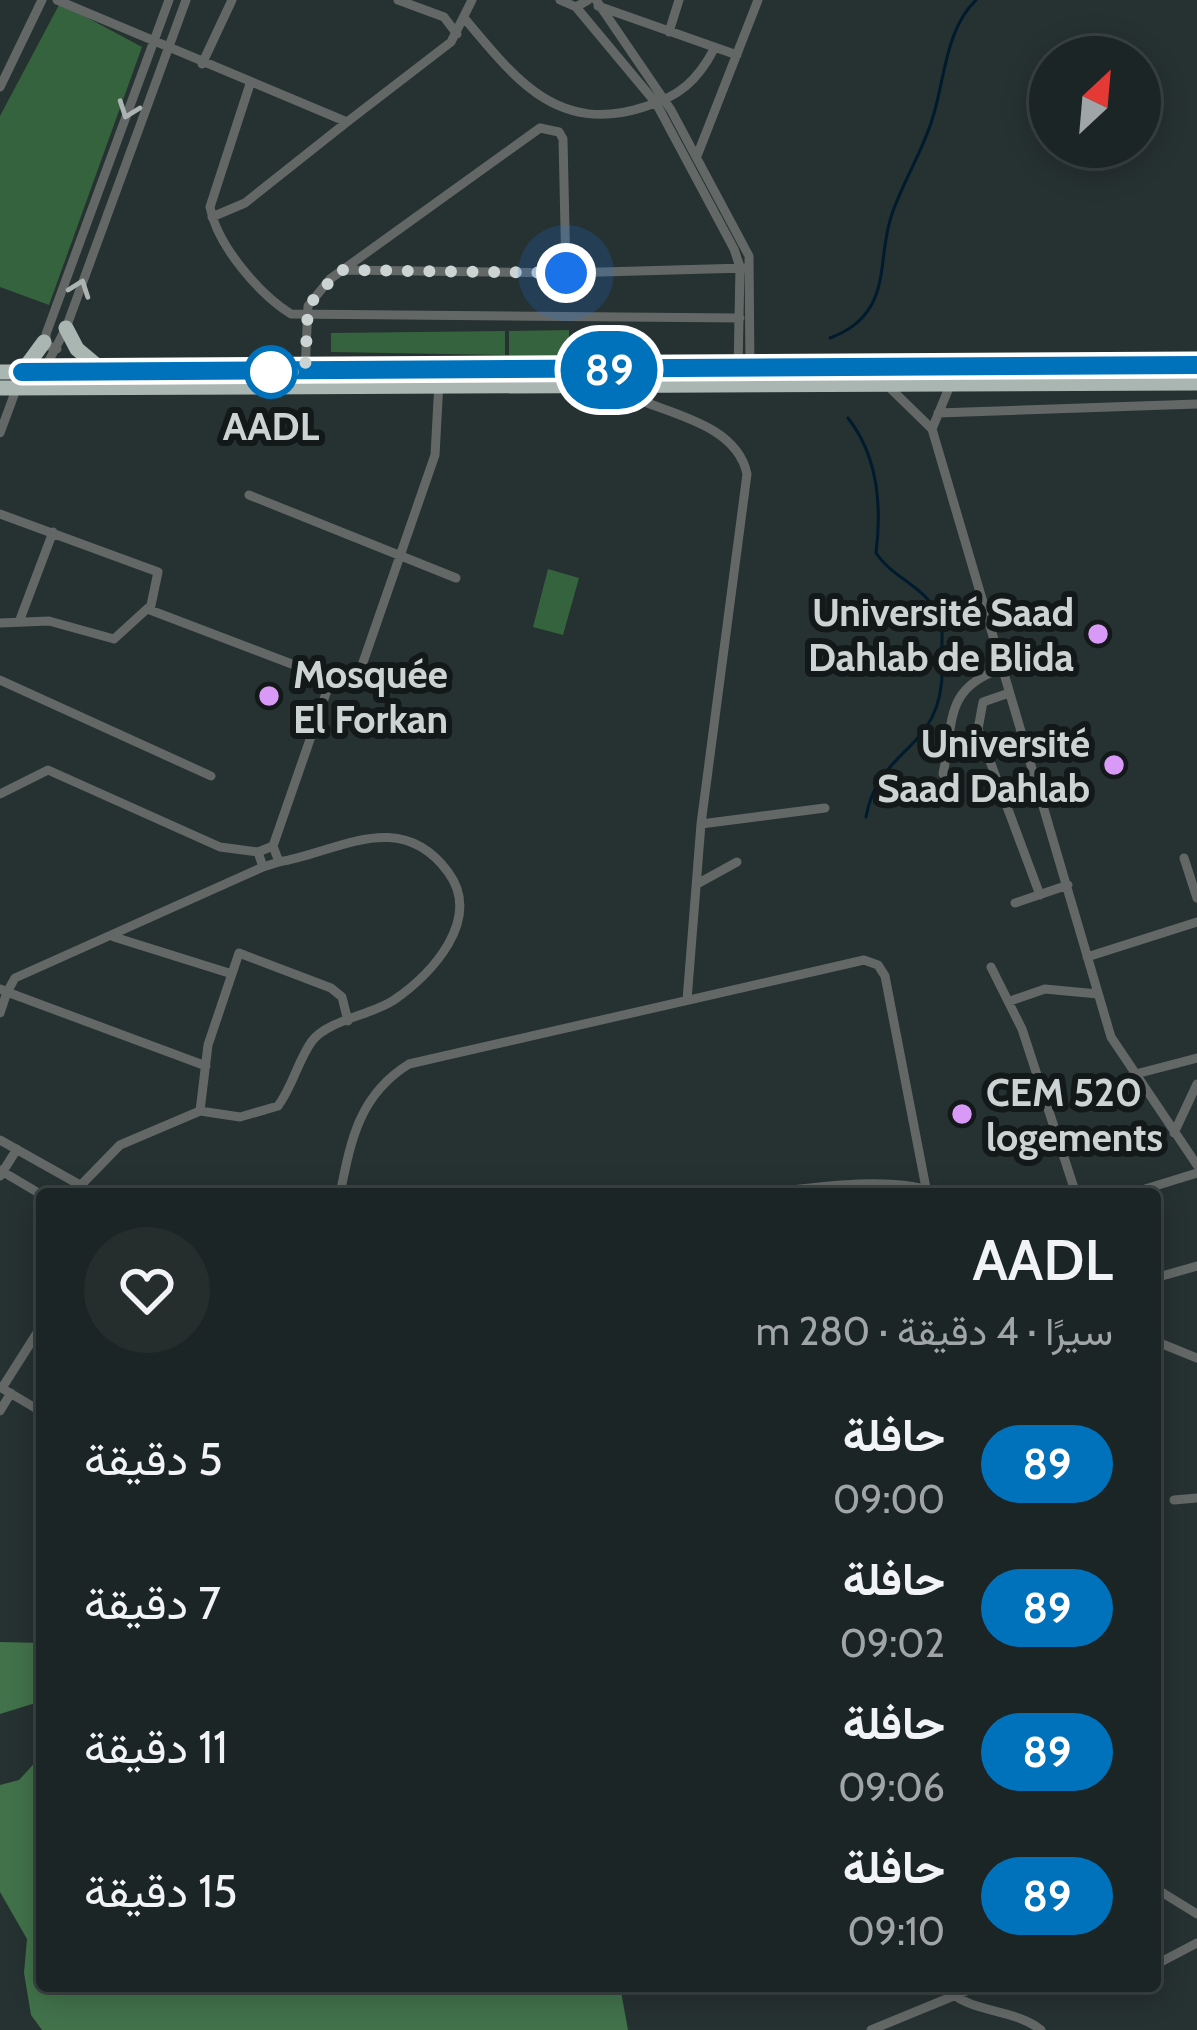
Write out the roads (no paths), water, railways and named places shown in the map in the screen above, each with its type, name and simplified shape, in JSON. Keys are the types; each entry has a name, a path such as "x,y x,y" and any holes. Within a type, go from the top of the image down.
{"highway":[{"path":"66,328 77,349 104,372"},
{"path":"16,384 51,346"},
{"path":"617,377 744,370 1197,365"},
{"path":"16,384 44,371 305,372 438,378"},
{"path":"0,372 16,384 617,377 1197,383"}],"street":[{"path":"1,83 42,0"},
{"path":"57,0 347,122"},
{"path":"44,371 169,0"},
{"path":"51,346 66,328 186,0"},
{"path":"202,64 232,0"},
{"path":"398,0 444,17 458,34"},
{"path":"212,217 245,203 458,34 472,0"},
{"path":"560,0 576,7 660,101 746,268 740,318 744,370"},
{"path":"668,32 679,0"},
{"path":"697,156 758,0"},
{"path":"576,7 594,2 737,55"},
{"path":"594,2 697,156 744,244 744,370"},
{"path":"465,19 513,73 557,107 590,117 660,101 687,88 714,49"},
{"path":"250,84 210,198 212,217 267,296 291,314 740,318"},
{"path":"305,372 306,314 314,297 340,270 540,128 559,132 562,139 566,273"},
{"path":"340,270 566,273 746,268"},
{"path":"617,377 632,397 723,437 745,463 701,824 687,1000"},
{"path":"148,608 331,680 359,674 439,441 438,378"},
{"path":"885,383 932,429 1111,1036 1132,1076 1197,1169 1145,1188"},
{"path":"932,429 951,383"},
{"path":"0,433 16,384"},
{"path":"938,413 1197,404"},
{"path":"249,495 456,578"},
{"path":"0,514 158,572 148,608 114,639 50,621 0,623"},
{"path":"19,622 53,532"},
{"path":"943,774 960,691 970,679 1000,669"},
{"path":"0,680 211,776"},
{"path":"279,862 273,846 331,680"},
{"path":"1009,693 983,702 978,729 1040,895"},
{"path":"0,794 48,770 220,847 258,852 273,846"},
{"path":"701,824 825,808"},
{"path":"0,1013 4,990 15,978 263,867 349,839 403,838 450,874 461,910 450,944 395,999 313,1038 278,1106 240,1117 200,1111 120,1145 82,1184"},
{"path":"258,852 263,867"},
{"path":"1184,858 1197,898"},
{"path":"697,884 737,862"},
{"path":"1015,903 1068,885"},
{"path":"1087,957 1197,922"},
{"path":"114,937 232,974"},
{"path":"200,1111 206,1066 239,952 331,988 341,997 348,1022"},
{"path":"341,1188 359,1114 371,1096 409,1064 864,960 878,965 926,1188 830,1188"},
{"path":"991,967 1010,1000 1074,1188"},
{"path":"1010,1000 1045,989 1098,994"},
{"path":"4,990 206,1066"},
{"path":"1132,1076 1197,1058"},
{"path":"1174,1133 1197,1084"},
{"path":"0,1140 88,1188"},
{"path":"17,1149 1,1173 36,1193"},
{"path":"1161,1276 1197,1266"},
{"path":"0,1411 4,1389 36,1334"},
{"path":"1161,1343 1197,1358"},
{"path":"4,1389 36,1408"},
{"path":"1174,1500 1197,1498"},
{"path":"1161,1892 1197,1914"},
{"path":"1161,1962 1197,1943"},
{"path":"950,1992 954,1998 1027,2019 1041,2030"},
{"path":"871,2030 966,1992"}],"waterway":[{"path":"830,338 854,325 872,304 892,214 932,120 952,41 976,0"},
{"path":"848,418 866,448 876,482 876,553 935,608 942,632 941,688 934,712 884,774 866,817"}],"place":[{"name":"AADL","path":"271,372"},
{"name":"Université Saad Dahlab de Blida","path":"1098,634"},
{"name":"Mosquée El Forkan","path":"269,696"},
{"name":"Université Saad Dahlab","path":"1114,765"},
{"name":"CEM 520 logements","path":"962,1114"}]}
